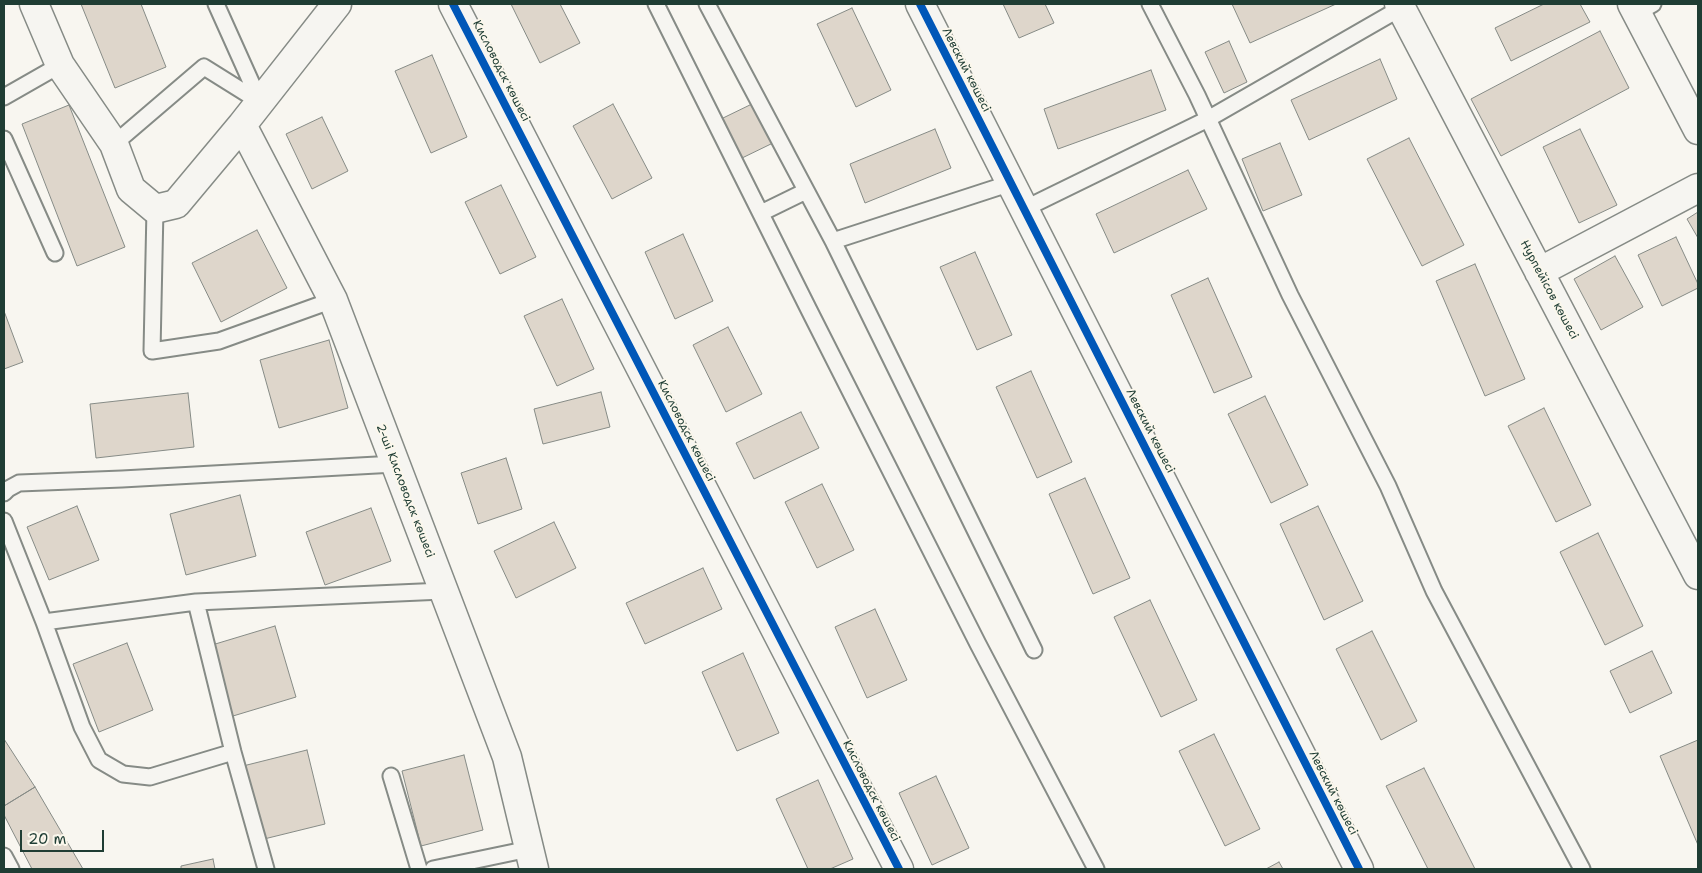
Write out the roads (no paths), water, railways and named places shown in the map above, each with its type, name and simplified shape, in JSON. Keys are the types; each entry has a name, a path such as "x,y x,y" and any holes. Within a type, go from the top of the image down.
{"street":[{"path":"34,4 60,65 114,144 131,189 154,209 176,204 242,125 337,4"},
{"name":"Кисловодск көшесі","path":"454,4 899,869"},
{"name":"Левский көшесі","path":"920,4 1359,869"},
{"name":"Нурпейісов көшесі","path":"1400,6 1698,576"},
{"path":"1641,7 1698,130"},
{"name":"2-ші Кисловодск көшесі","path":"242,125 333,300 507,757 531,859"},
{"path":"1539,272 1698,188"}],"lane":[{"path":"216,4 260,102"},
{"path":"656,4 969,626 1096,869"},
{"path":"707,4 834,241 1034,650"},
{"path":"1150,4 1208,119 1290,294 1388,486 1434,591 1582,869"},
{"path":"1024,209 1208,119 1400,6"},
{"path":"4,97 60,65"},
{"path":"114,144 204,67 260,102"},
{"path":"4,139 54,252"},
{"path":"834,241 1011,183"},
{"path":"761,213 806,191"},
{"path":"154,209 152,352 219,342 333,300"},
{"path":"4,494 8,489 19,483 395,464"},
{"path":"4,520 82,727 100,760 123,774 150,777 233,752"},
{"path":"44,622 196,602 443,591"},
{"path":"196,602 233,752 266,869"},
{"path":"392,776 419,869"},
{"path":"4,856 11,869"},
{"path":"433,869 531,859"}]}
